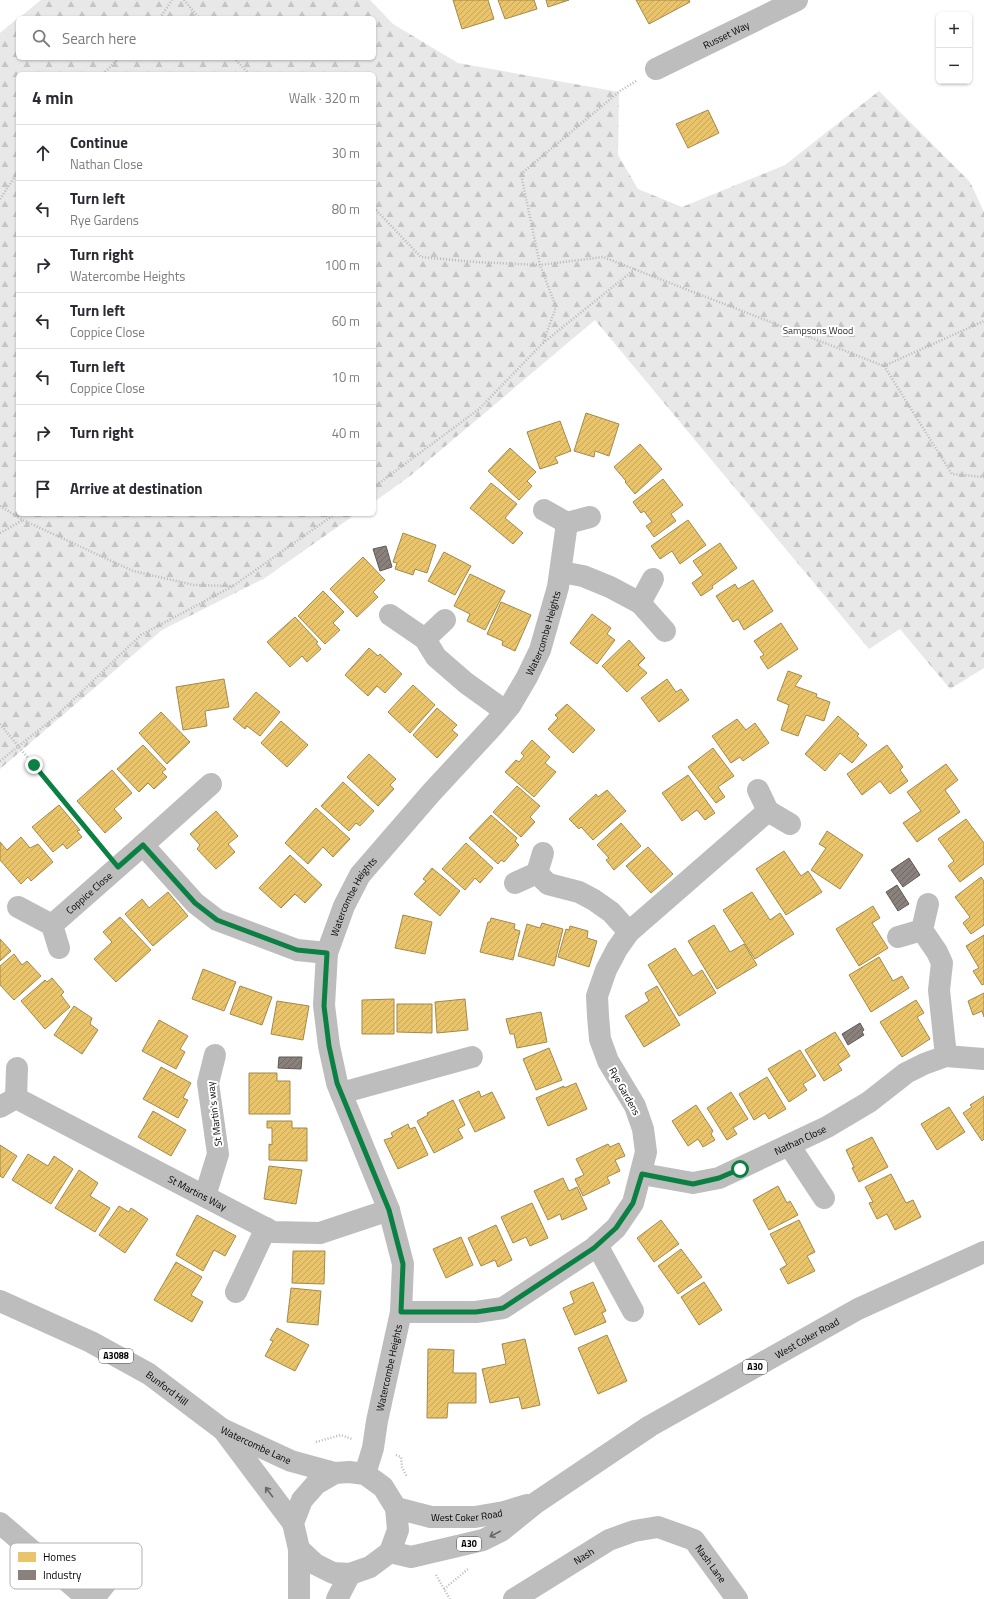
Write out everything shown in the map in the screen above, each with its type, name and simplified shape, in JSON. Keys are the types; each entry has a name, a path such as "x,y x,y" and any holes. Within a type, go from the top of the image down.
{"main road":[{"name":"Russet Way","path":"656,69 797,0"},
{"path":"544,510 567,523 590,517"},
{"name":"Watercombe Heights","path":"365,1474 373,1448 376,1421 401,1312 403,1264 389,1210 337,1083 329,1046 324,1006 327,953 344,906 360,875 426,798 471,751 505,711 527,677 540,650 558,587 567,523"},
{"path":"560,572 584,576 610,587 640,603 665,631"},
{"path":"640,603 653,580"},
{"path":"390,615 425,639 436,657 466,683 505,711"},
{"path":"425,639 445,620"},
{"name":"Coppice Close","path":"52,925 211,784"},
{"path":"758,790 768,812 790,824"},
{"name":"Rye Gardens","path":"401,1312 476,1312 503,1308 597,1245 616,1228 633,1203 642,1174 646,1152 644,1129 635,1106 608,1061 600,1039 598,996 606,970 616,949 629,932 768,812"},
{"path":"143,845 195,903 217,920 297,950 327,953"},
{"path":"515,883 537,873 543,852"},
{"path":"537,873 548,884 579,892 594,900 611,912 629,932"},
{"path":"928,904 922,930 937,952 942,963 939,990 946,1056"},
{"path":"18,907 52,925 59,948"},
{"path":"898,937 922,930"},
{"name":"St Martin's way","path":"205,1196 218,1154 208,1083 215,1055"},
{"name":"Nathan Close","path":"642,1174 693,1184 719,1178 827,1127 869,1102 906,1073 924,1064 946,1056 984,1059"},
{"path":"341,1094 472,1057"},
{"name":"St Martins Way","path":"16,1068 8,1103 205,1196 273,1232 320,1233 389,1210"},
{"path":"789,1145 824,1198"},
{"path":"236,1292 266,1228"},
{"path":"597,1245 633,1311"},
{"name":"West Coker Road","path":"390,1552 411,1557 483,1540 501,1531 537,1502 650,1426 858,1309 984,1252"},
{"name":"Bunford Hill","path":"0,1301 92,1342 149,1374 222,1429"},
{"name":"Watercombe Lane","path":"222,1429 290,1461 335,1473"},
{"name":"Watercombe Lane","path":"222,1429 293,1522"},
{"path":"299,1549 314,1564 333,1573 350,1574 370,1567 390,1552 398,1530 396,1508 383,1487 365,1474 350,1472 335,1473 316,1484 302,1500 293,1522 299,1549 299,1599"},
{"name":"West Coker Road","path":"396,1508 431,1517 475,1517 504,1512 537,1502"},
{"path":"0,1523 23,1543"},
{"name":"Nash","path":"514,1599 609,1540 634,1531 658,1527"},
{"name":"Nash Lane","path":"658,1527 694,1540 737,1599"},
{"path":"337,1599 350,1574"},
{"path":"76,1589 88,1599"},
{"path":"93,1599 101,1589"}],"path":[{"path":"161,16 172,0"},
{"path":"184,0 198,16"},
{"path":"105,72 117,60"},
{"path":"236,60 247,72"},
{"path":"543,343 556,306 540,265 521,174 620,91 656,69"},
{"path":"0,199 16,175"},
{"path":"376,210 421,257 476,262 540,265 603,256 884,366 952,474 984,477"},
{"path":"376,486 479,409 543,343 635,269"},
{"path":"884,366 984,321"},
{"path":"0,506 16,516"},
{"path":"16,516 133,571 194,584 233,586"},
{"path":"0,761 54,718 141,635 233,586 332,516"},
{"path":"0,533 23,520"},
{"path":"0,724 118,867"}],"green space":[{"name":"Sampsons Wood","path":"41,0 370,0 393,24 458,63 619,92 618,155 638,189 682,207 785,165 879,91 970,182 984,212 984,668 950,689 900,629 869,649 595,320 410,476 376,501 376,72 16,72 16,516 353,516 265,578 162,630 0,769 0,33 16,20 16,60 376,60 376,16 21,16"}],"building: Homes":[{"path":"453,0 488,0 494,19 462,29"},
{"path":"498,0 534,0 537,9 505,19"},
{"path":"546,0 569,0 548,7"},
{"path":"636,0 689,0 690,2 649,24"},
{"path":"708,110 719,133 688,148 676,124"},
{"path":"586,413 619,424 609,456 595,451 594,457 574,451"},
{"path":"560,421 571,451 555,457 558,463 540,469 527,432"},
{"path":"640,444 662,469 635,494 614,467"},
{"path":"510,448 536,472 527,481 532,486 519,500 488,471"},
{"path":"663,479 683,505 671,514 676,521 654,537 646,526 652,522 644,511 641,513 633,502"},
{"path":"491,483 517,504 505,518 523,533 513,544 470,508"},
{"path":"688,520 706,545 680,564 672,551 660,559 651,546"},
{"path":"403,533 436,545 427,573 415,569 413,575 395,569 397,563 393,562"},
{"path":"720,543 737,568 701,596 692,583 703,575 693,561"},
{"path":"444,552 471,566 455,595 428,581"},
{"path":"363,557 385,580 373,592 378,597 357,617 330,589"},
{"path":"470,574 505,591 485,630 467,621 470,614 454,606"},
{"path":"753,580 773,611 744,630 738,619 733,622 716,596 735,584 738,589"},
{"path":"323,591 344,612 333,623 340,630 325,644 298,616"},
{"path":"501,602 531,615 515,651 502,645 503,641 487,634"},
{"path":"592,614 611,628 607,634 615,640 597,664 570,643"},
{"path":"295,617 318,642 316,643 321,649 307,662 302,656 290,667 267,642"},
{"path":"781,623 798,649 768,669 760,657 764,655 754,641"},
{"path":"629,640 645,658 638,665 647,673 627,692 602,666"},
{"path":"369,648 378,656 380,654 402,674 385,693 377,686 368,696 345,675"},
{"path":"788,671 802,676 795,686 817,694 816,697 830,702 824,721 806,715 798,736 781,730 789,705 777,700"},
{"path":"224,679 229,707 205,711 207,726 183,730 176,687"},
{"path":"667,679 676,692 681,689 689,700 659,722 641,698"},
{"path":"413,685 435,705 410,733 388,712"},
{"path":"256,692 280,712 260,736 247,726 245,729 233,719"},
{"path":"567,704 595,730 573,753 548,729 558,718 555,715"},
{"path":"437,708 457,725 452,730 458,735 437,758 413,735"},
{"path":"161,712 190,742 167,764 139,733"},
{"path":"838,716 859,734 857,736 867,745 852,763 840,753 825,771 805,754"},
{"path":"737,719 746,730 755,723 769,743 743,761 740,757 731,763 712,736"},
{"path":"281,721 308,745 287,767 261,743"},
{"path":"532,740 550,757 545,763 556,772 534,797 505,772 516,760 519,762 524,756 521,753"},
{"path":"143,745 166,769 162,772 167,777 154,789 148,783 139,792 117,769"},
{"path":"887,745 903,767 900,770 908,781 890,794 880,781 862,795 847,774"},
{"path":"713,748 734,776 718,787 725,797 716,803 688,767"},
{"path":"369,754 396,779 390,785 394,789 378,806 347,777"},
{"path":"946,764 958,780 945,790 960,812 917,842 903,823 921,811 907,792"},
{"path":"112,770 132,793 114,809 122,818 105,833 77,801"},
{"path":"688,775 715,813 705,820 697,810 682,821 662,793"},
{"path":"343,782 374,811 360,826 356,823 349,831 321,806"},
{"path":"517,786 540,806 530,817 535,822 521,837 493,812"},
{"path":"607,790 626,811 593,840 581,827 579,829 569,819 596,794 598,797"},
{"path":"59,805 80,830 77,831 82,837 67,849 63,844 53,852 32,827"},
{"path":"316,808 350,839 333,857 323,847 308,864 285,843"},
{"path":"216,811 238,836 228,844 235,852 216,869 197,849 200,845 190,834"},
{"path":"491,815 517,838 515,841 519,845 504,862 501,860 498,864 469,838"},
{"path":"966,819 984,843 984,864 960,882 948,866 954,861 938,839"},
{"path":"621,823 641,846 614,870 606,860 609,858 597,845"},
{"path":"827,831 863,855 840,889 811,870 826,848 819,844"},
{"path":"21,837 30,848 38,844 53,862 31,881 28,877 21,884 0,860 0,842 7,850"},
{"path":"466,843 493,868 480,883 475,878 465,890 442,869"},
{"path":"648,847 673,874 651,893 626,866"},
{"path":"784,851 801,876 808,871 822,892 786,915 756,869"},
{"path":"290,855 322,885 305,903 295,894 281,908 259,888"},
{"path":"432,868 460,891 440,916 414,894 426,881 423,879"},
{"path":"981,877 984,881 984,925 971,934 963,923 970,917 955,897"},
{"path":"168,892 188,916 153,946 125,914 142,899 149,908"},
{"path":"752,892 770,920 780,913 794,934 755,959 723,910"},
{"path":"873,906 880,918 872,923 888,948 859,966 836,929"},
{"path":"403,915 432,922 425,954 395,948"},
{"path":"120,917 151,950 116,982 94,959 112,942 103,932"},
{"path":"491,918 515,924 514,929 520,931 513,960 480,952 488,922 490,922"},
{"path":"542,923 563,929 554,966 518,956 527,924 540,928"},
{"path":"714,925 730,952 744,944 757,965 717,989 688,941"},
{"path":"570,926 588,931 587,938 597,941 589,967 558,957 566,929 569,930"},
{"path":"984,935 984,984 982,985 973,971 979,968 966,946"},
{"path":"0,939 11,951 0,961"},
{"path":"675,948 693,976 702,970 716,993 679,1016 648,965"},
{"path":"14,954 22,965 27,961 41,976 14,1000 0,985 0,966"},
{"path":"879,957 893,981 902,976 909,988 871,1012 849,975"},
{"path":"203,969 236,982 224,1011 192,999"},
{"path":"52,978 64,992 61,995 70,1007 45,1029 21,1001 45,980 47,982"},
{"path":"240,986 272,997 262,1025 230,1014"},
{"path":"657,986 680,1025 644,1047 625,1016 649,1001 645,993"},
{"path":"984,993 984,1017 982,1011 973,1015 968,1001"},
{"path":"394,999 394,1034 362,1034 362,1000"},
{"path":"465,999 468,1030 437,1033 435,1002"},
{"path":"916,1000 924,1013 917,1017 930,1039 902,1057 880,1022"},
{"path":"277,1001 309,1006 303,1040 271,1034"},
{"path":"397,1004 432,1004 432,1033 397,1032"},
{"path":"74,1006 92,1018 90,1024 98,1030 82,1054 54,1035"},
{"path":"541,1012 547,1042 517,1048 514,1034 510,1034 506,1019"},
{"path":"159,1020 188,1036 180,1049 185,1052 176,1069 142,1051"},
{"path":"835,1032 850,1056 838,1064 842,1070 824,1081 805,1050"},
{"path":"549,1048 562,1080 536,1090 523,1059"},
{"path":"800,1050 816,1076 803,1084 807,1090 789,1102 768,1069"},
{"path":"161,1067 191,1083 183,1098 188,1100 178,1118 143,1099"},
{"path":"249,1073 277,1073 277,1081 290,1081 290,1114 249,1114"},
{"path":"767,1077 786,1109 769,1119 765,1113 754,1120 739,1094"},
{"path":"576,1083 587,1109 548,1126 536,1098 564,1086 564,1088"},
{"path":"479,1091 481,1097 492,1092 505,1118 475,1132 459,1100"},
{"path":"731,1092 748,1119 733,1128 737,1134 727,1140 707,1108"},
{"path":"984,1096 984,1139 982,1141 963,1113 972,1107 970,1105"},
{"path":"453,1100 465,1125 458,1129 463,1138 434,1153 417,1121 428,1115 427,1113"},
{"path":"696,1105 713,1131 711,1134 715,1140 703,1147 698,1139 688,1146 672,1121"},
{"path":"949,1107 965,1132 937,1150 921,1124"},
{"path":"153,1111 186,1130 171,1156 138,1137"},
{"path":"267,1121 292,1121 292,1128 307,1128 307,1161 269,1160 269,1144 272,1145 272,1128 267,1128"},
{"path":"408,1124 410,1129 415,1127 428,1155 398,1169 384,1140 393,1137 391,1133"},
{"path":"872,1137 888,1167 859,1182 852,1168 854,1167 846,1150"},
{"path":"619,1143 625,1156 615,1160 620,1171 607,1177 610,1183 583,1196 575,1179 584,1175 576,1159 608,1144 610,1147"},
{"path":"0,1145 17,1156 3,1178 0,1176"},
{"path":"28,1154 48,1166 54,1156 73,1169 51,1204 12,1180"},
{"path":"269,1166 302,1170 296,1204 264,1199"},
{"path":"79,1170 98,1183 90,1196 110,1208 95,1232 55,1208"},
{"path":"891,1174 906,1203 913,1200 921,1217 895,1230 887,1214 877,1219 869,1203 873,1202 865,1187"},
{"path":"563,1178 569,1191 577,1187 587,1209 562,1220 560,1214 548,1220 534,1191"},
{"path":"778,1186 787,1203 790,1201 798,1215 769,1230 753,1200"},
{"path":"532,1203 548,1238 530,1246 526,1237 513,1243 501,1217"},
{"path":"119,1206 129,1212 131,1208 148,1219 125,1253 99,1235"},
{"path":"197,1215 236,1236 225,1256 214,1250 203,1271 176,1255"},
{"path":"661,1220 679,1244 654,1262 637,1238"},
{"path":"799,1220 815,1252 807,1256 815,1271 788,1284 780,1269 787,1265 770,1234"},
{"path":"496,1225 512,1260 498,1267 495,1260 481,1266 468,1238"},
{"path":"461,1237 473,1265 446,1278 433,1249"},
{"path":"681,1249 702,1277 678,1294 658,1266"},
{"path":"293,1251 325,1251 324,1284 292,1283"},
{"path":"176,1262 202,1277 191,1295 203,1302 192,1322 154,1300"},
{"path":"593,1282 606,1311 602,1313 606,1322 575,1335 563,1308 574,1303 570,1292"},
{"path":"704,1282 722,1310 699,1325 681,1297"},
{"path":"291,1288 321,1291 318,1325 287,1322"},
{"path":"277,1328 309,1345 295,1371 265,1356 273,1341 270,1340"},
{"path":"607,1335 627,1381 598,1394 578,1348"},
{"path":"525,1339 540,1405 522,1409 519,1397 490,1403 482,1369 506,1364 502,1344"},
{"path":"428,1349 454,1350 453,1373 476,1373 476,1403 448,1403 447,1418 427,1418"}],"building: Industry":[{"path":"386,546 392,567 380,571 373,549"},
{"path":"909,858 920,875 903,887 891,870"},
{"path":"897,885 909,904 898,911 886,892"},
{"path":"860,1023 864,1030 862,1032 864,1035 848,1045 842,1034"},
{"path":"279,1057 302,1057 301,1069 278,1068"}],"route":[{"path":"34,765 118,867 143,845 195,903 217,920 297,950 327,953 324,1006 329,1046 337,1083 389,1210 403,1264 401,1312 476,1312 503,1308 594,1248 616,1228 633,1203 642,1174 693,1184 719,1178 740,1169"}]}
